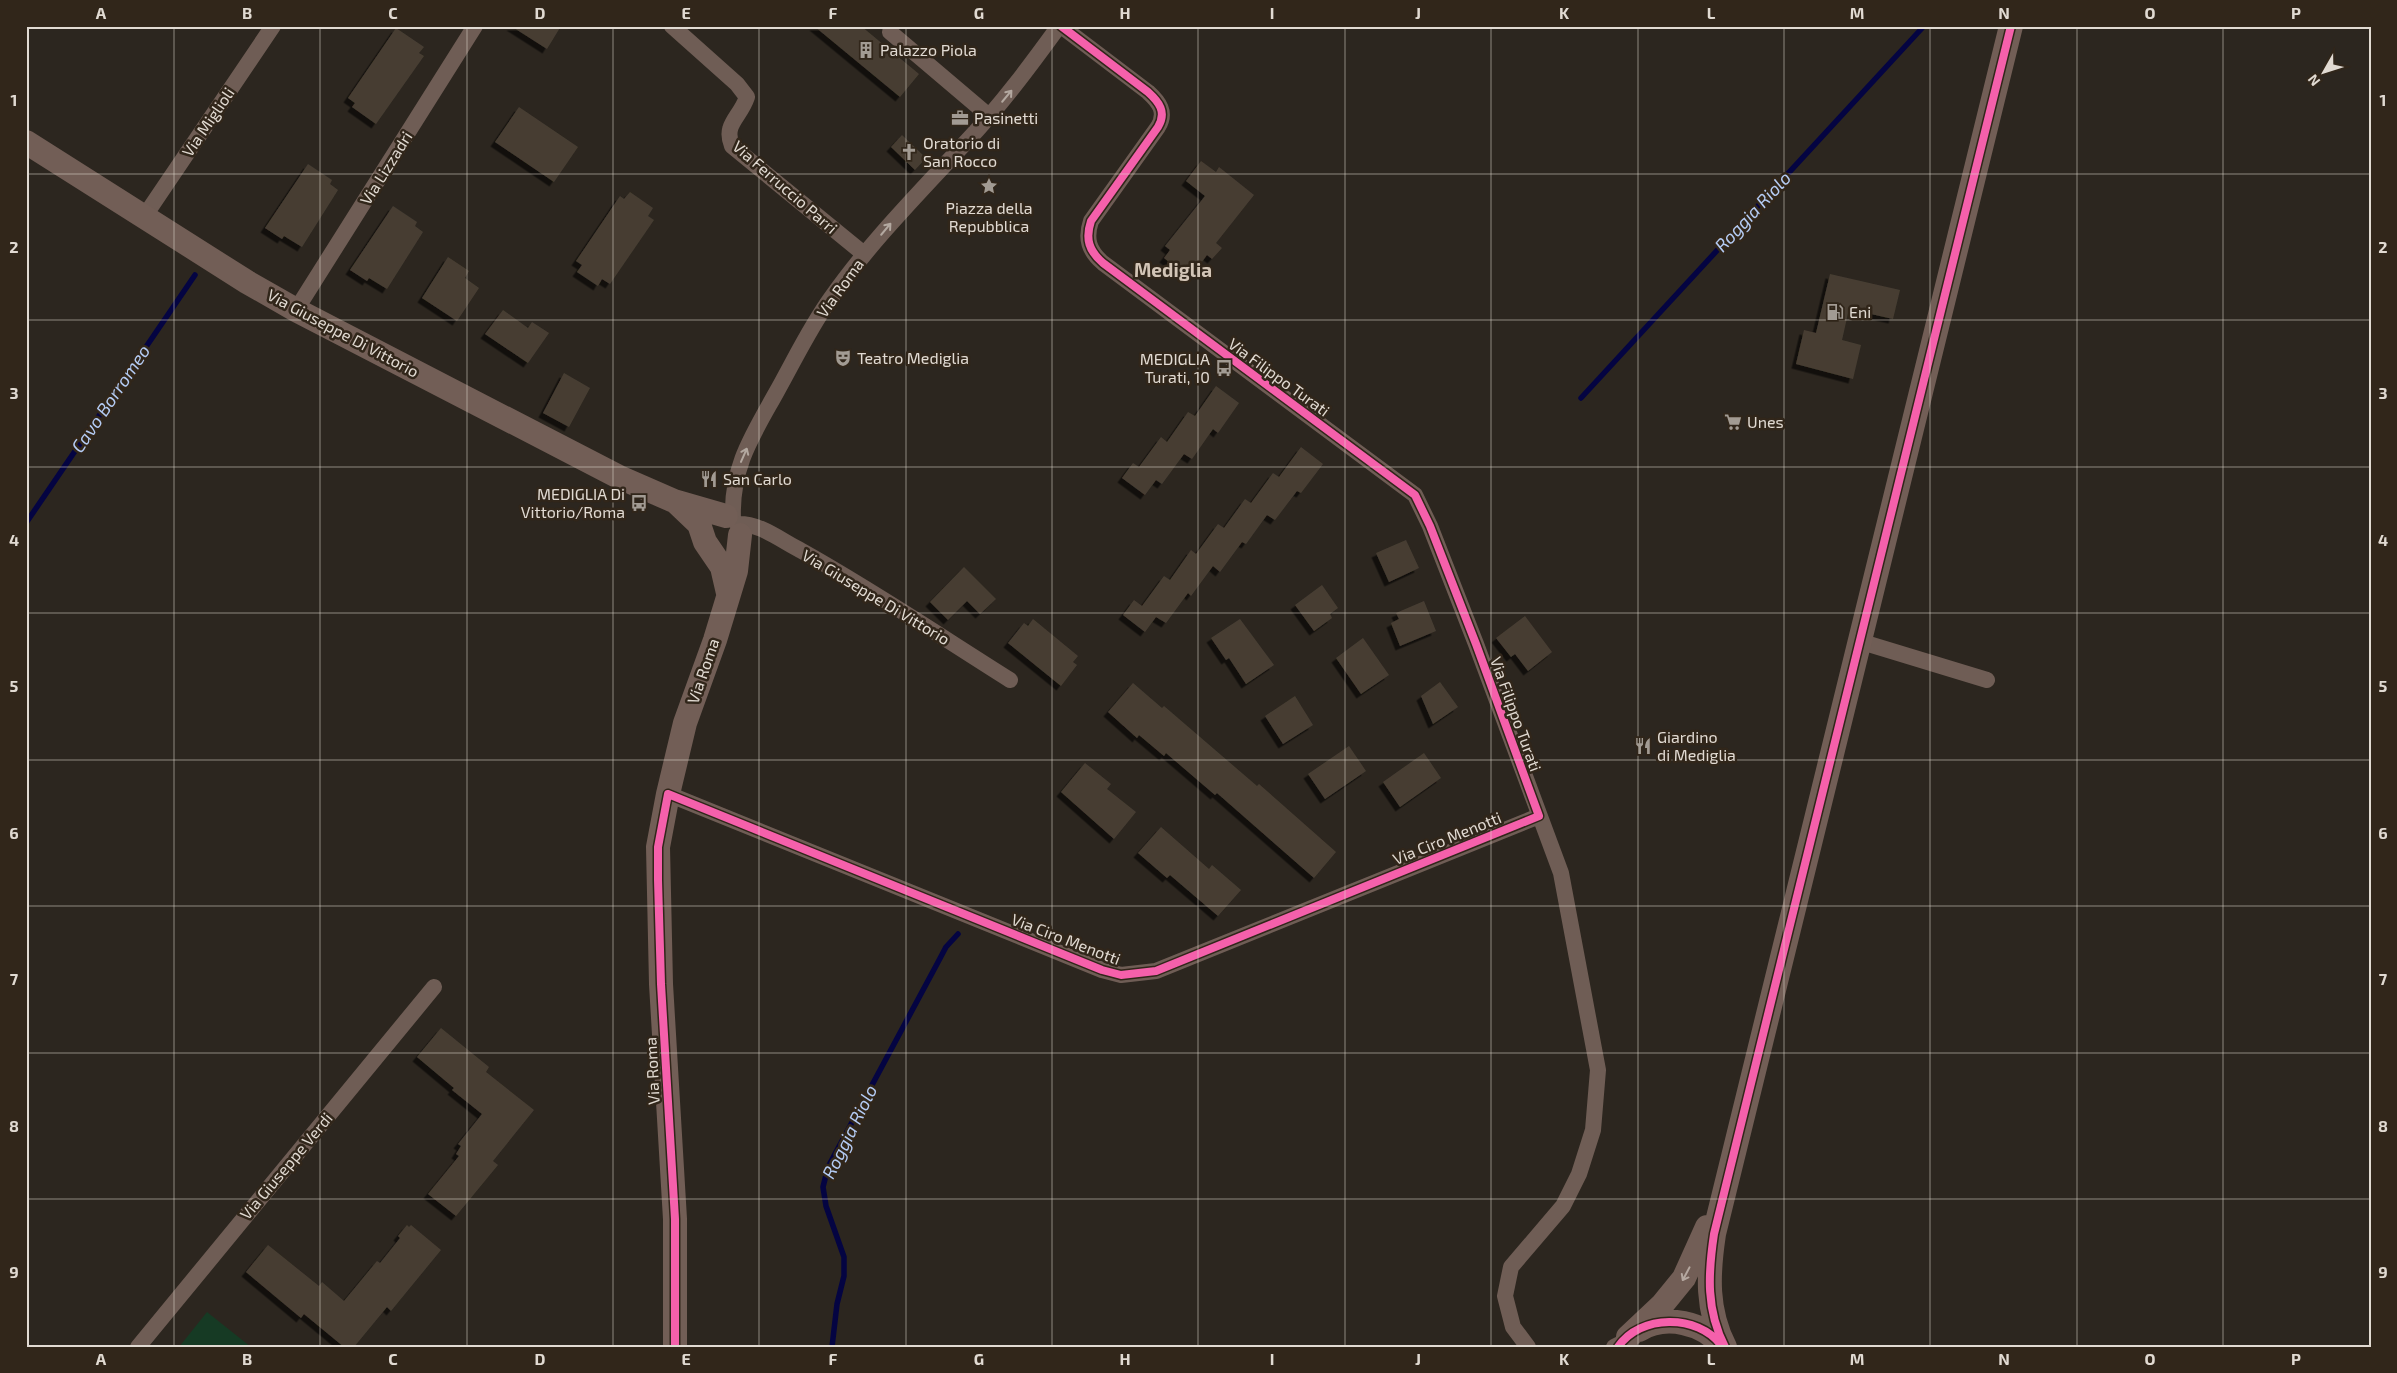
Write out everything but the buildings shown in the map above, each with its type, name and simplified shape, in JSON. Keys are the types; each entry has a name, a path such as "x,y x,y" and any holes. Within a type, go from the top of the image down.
{"street":[{"name":"Via Miglioli","path":"144,217 272,26"},
{"name":"Via Lizzadri","path":"296,310 475,26"},
{"name":"Via Ferruccio Parri","path":"672,26 737,84 746,97 742,110 728,128 732,146 864,254"},
{"name":"Via Roma","path":"675,1347 675,1219 661,984 658,847 668,794 685,723 715,640 737,565 734,485 743,456 755,431 820,313 864,254 989,116 1018,82 1060,26"},
{"name":"Via Filippo Turati","path":"1060,26 1148,92 1159,104 1163,113 1158,127 1091,221 1087,238 1090,250 1103,263 1415,495 1430,526 1476,644 1561,873 1598,1070 1593,1130 1579,1174 1563,1206 1511,1267 1505,1296 1513,1327 1528,1347"},
{"path":"1724,1347 1710,1306 1708,1271 1714,1234 1862,642 2011,26"},
{"path":"890,32 989,116"},
{"name":"Via Giuseppe Di Vittorio","path":"26,142 246,282 296,310 606,470 674,501 734,523 749,524 763,530 827,565 1010,680"},
{"name":"Via Giuseppe Di Vittorio","path":"674,501 695,519 706,541"},
{"path":"718,515 734,523 737,543 730,550 717,551 706,541 704,528 709,520 718,515"},
{"name":"Via Roma","path":"706,541 722,567 728,593"},
{"path":"1862,642 1987,680"},
{"name":"Via Ciro Menotti","path":"668,794 1102,970 1121,975 1156,971 1539,816"},
{"name":"Via Giuseppe Verdi","path":"138,1347 434,987"},
{"path":"1620,1343 1662,1305 1684,1278 1731,1164"},
{"path":"1620,1343 1651,1325 1664,1322 1684,1323 1703,1329 1724,1347"}],"green space":[{"path":"207,1312 251,1347 179,1347"}],"waterway":[{"name":"Roggia Riolo","path":"1581,398 1924,26"},
{"name":"Cavo Borromeo","path":"26,523 195,275"},
{"name":"Roggia Riolo","path":"832,1347 837,1304 844,1276 844,1257 826,1206 823,1187 828,1167 946,947 958,934"}],"cycle path":[{"path":"675,1347 675,1219 661,984 658,880 658,847 668,794 1102,970 1121,975 1156,971 1539,816 1476,644 1430,526 1415,495 1103,263 1094,254 1088,239 1091,221 1158,127 1161,122 1162,112 1148,92 1061,26"},
{"path":"1725,1347 1714,1319 1710,1292 1714,1234 2011,26"},
{"path":"1618,1347 1628,1336 1640,1328 1669,1322 1684,1323 1698,1328 1711,1335 1721,1345"}],"place":[{"name":"Palazzo Piola","path":"866,50"},
{"name":"Pasinetti","path":"960,118"},
{"name":"Oratorio di San Rocco","path":"909,152"},
{"name":"Piazza della Repubblica","path":"989,186"},
{"name":"Eni","path":"1835,312"},
{"name":"Teatro Mediglia","path":"843,358"},
{"name":"MEDIGLIA Turati, 10","path":"1224,368"},
{"name":"Unes","path":"1733,422"},
{"name":"San Carlo","path":"709,479"},
{"name":"MEDIGLIA Di Vittorio/Roma","path":"639,503"},
{"name":"Giardino di Mediglia","path":"1643,746"}],"district":[{"name":"Mediglia","path":"1173,270"}]}
